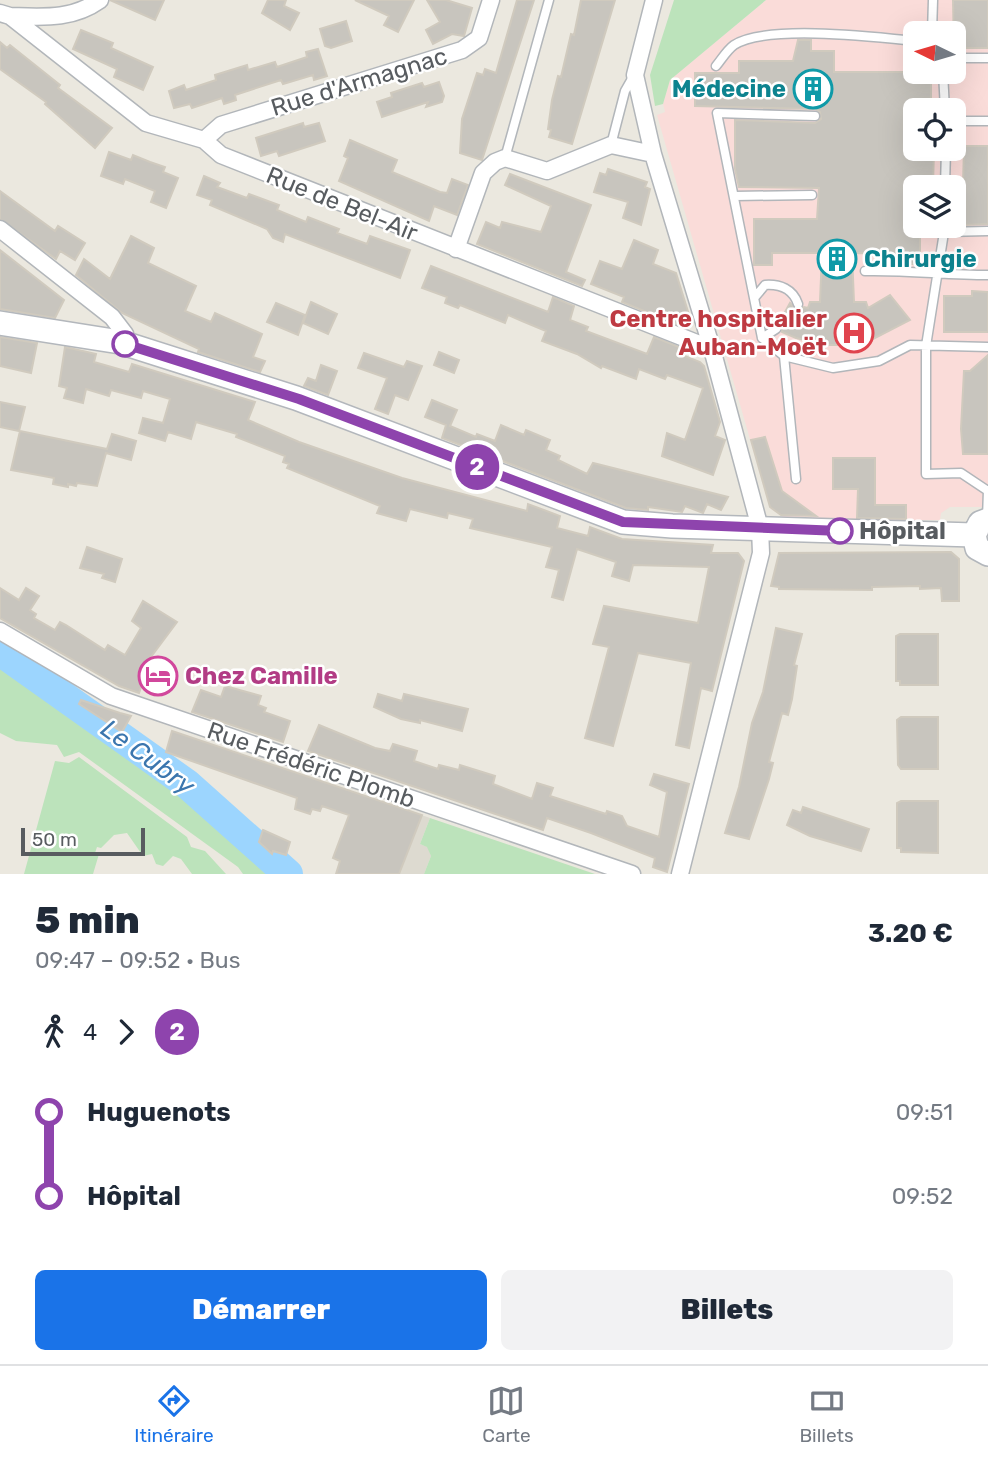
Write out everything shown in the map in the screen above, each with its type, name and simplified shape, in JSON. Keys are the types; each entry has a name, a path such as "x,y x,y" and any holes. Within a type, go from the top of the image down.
{"main road":[{"path":"0,323 120,342 299,399 623,522 760,528 983,525 977,548 988,554"}],"street":[{"path":"5,14 62,17 79,12 100,0"},
{"name":"Rue d'Armagnac","path":"204,140 221,125 462,50 479,38 491,0"},
{"path":"654,0 635,75 653,154 712,349 760,528 761,553 680,874"},
{"name":"Rue de Bel-Air","path":"5,14 146,123 204,140 221,155 712,349"},
{"path":"456,249 483,173 495,162 505,158 547,170 611,145 653,154"},
{"path":"0,229 112,317 125,334 120,342"},
{"name":"Rue Frédéric Plomb","path":"0,631 111,696 632,874"}],"lane":[{"path":"505,158 549,0"},
{"path":"932,21 933,0"},
{"path":"716,66 734,45 766,35 855,35 903,40"},
{"path":"966,58 988,58"},
{"path":"611,145 625,91 635,75"},
{"path":"815,116 717,113 762,338 784,356 833,368 879,361 910,345 988,347"},
{"path":"966,121 988,121"},
{"path":"735,196 812,195"},
{"path":"966,230 988,231"},
{"path":"942,238 926,346 926,474 961,473 988,490 983,525"},
{"path":"865,271 923,270 935,275 988,275"},
{"path":"755,297 765,285 778,284 796,296 798,304"},
{"path":"762,338 776,329"},
{"path":"784,356 796,479"}],"shaded area":[{"name":"Centre hospitalier Auban-Moët","path":"766,0 988,0 988,507 950,507 941,513 940,520 793,520 789,517 786,519 770,508 772,505 768,502 657,115 665,112 663,104 670,80"},
{"path":"360,794 430,818 420,844 428,847 431,856 424,874 336,874 357,818"}],"green space":[{"path":"674,0 766,0 670,80 663,104 655,106 650,75"},
{"path":"0,645 188,777 295,874 243,874 238,867 79,752 64,757 57,745 16,741 0,733"},
{"path":"79,757 187,837 191,847 205,851 226,874 192,874 181,859 173,856 163,866 156,864 152,854 143,856 127,833 114,835 101,848 97,847 95,853 99,854 93,874 24,874 55,761 69,763"},
{"path":"430,818 595,874 424,874 431,856 427,847 420,844"}],"building":[{"path":"110,0 164,0 155,20"},
{"path":"268,0 286,0 284,6 299,13 290,30 262,13"},
{"path":"355,0 414,0 398,32 384,25 389,16"},
{"path":"427,0 446,0 472,8 464,36 452,34 433,44 426,30 440,22"},
{"path":"517,0 534,0 482,160 460,153 462,119 477,73 483,75 485,69 496,73"},
{"path":"581,0 615,0 572,144 549,137 551,130 548,129 558,76 561,77 571,34 574,35"},
{"path":"953,0 988,0 988,48 966,48 966,21 953,21"},
{"path":"346,21 352,41 331,48 325,46 320,29"},
{"path":"81,30 113,43 111,48 153,67 143,90 114,77 117,69 73,49"},
{"path":"798,40 811,40 811,51 834,51 834,72 903,72 903,84 931,84 931,98 903,98 903,161 934,161 933,175 903,175 903,238 920,238 920,264 900,264 900,254 852,253 854,302 866,302 868,308 890,295 910,320 873,339 845,345 826,345 782,332 779,323 790,303 798,311 804,307 808,308 810,302 820,302 822,253 772,253 772,265 754,265 754,219 817,219 819,188 739,187 735,169 735,120 815,123 821,119 820,112 815,109 695,106 695,73 739,73 739,61 793,61"},
{"path":"0,42 7,48 10,45 60,85 58,88 112,128 95,148 45,104 46,102 0,69"},
{"path":"318,49 327,76 314,80 313,75 283,84 281,80 235,95 236,100 224,104 222,98 192,108 190,104 174,108 169,91 184,85 186,90 216,80 215,75 247,65 248,70 275,62 277,67 307,57 306,52"},
{"path":"439,82 444,96 442,102 426,107 428,102 382,117 377,102 392,97 391,93 422,83 424,87"},
{"path":"303,123 304,127 319,123 325,141 279,156 277,151 261,156 256,138"},
{"path":"350,140 397,160 392,172 440,192 447,193 452,179 468,185 457,215 434,206 429,221 339,181 348,158 344,156"},
{"path":"966,146 988,146 988,224 966,225 966,175 963,175"},
{"path":"109,152 131,160 133,155 165,167 163,172 178,178 166,208 151,202 155,191 125,179 123,184 101,176"},
{"path":"608,169 647,182 645,187 650,189 641,225 623,218 628,202 594,192 600,173 606,175"},
{"path":"510,174 591,205 566,272 585,280 582,286 477,244 486,222 500,228 502,222 541,232 551,206 505,185"},
{"path":"204,176 220,183 217,187 247,198 249,194 279,205 277,210 306,222 308,217 339,229 337,233 367,244 370,236 410,250 400,278 285,234 283,242 273,238 267,229 210,205 212,200 197,195"},
{"path":"0,191 55,231 58,226 85,243 75,260 60,251 56,259 0,219"},
{"path":"131,236 154,248 148,263 196,286 185,311 211,322 215,313 262,334 253,357 265,361 260,372 198,352 199,349 122,313 76,275 84,259 110,279"},
{"path":"634,240 658,250 653,264 676,273 690,318 686,328 622,302 624,297 591,284 600,261 622,269"},
{"path":"0,250 64,300 55,318 0,309"},
{"path":"431,266 548,312 553,297 574,306 570,320 588,327 586,331 647,354 654,337 679,347 677,353 700,362 704,366 720,422 715,436 725,440 713,475 662,456 667,433 685,440 703,388 667,375 665,379 639,369 636,379 602,366 601,368 577,354 542,341 546,331 508,315 505,323 460,305 458,308 445,303 447,297 422,288"},
{"path":"972,291 988,292 988,332 944,332 944,296 972,296"},
{"path":"311,302 337,314 328,334 303,323"},
{"path":"276,303 305,315 298,335 267,322"},
{"path":"0,337 37,343 31,373 0,366"},
{"path":"65,347 96,354 94,362 129,372 132,364 255,402 248,420 299,442 402,478 527,511 528,504 560,516 557,528 588,536 590,527 622,539 713,545 711,553 738,553 744,561 712,691 701,688 689,748 676,745 691,663 638,653 613,746 585,738 609,647 593,644 604,606 698,623 709,567 633,565 629,581 612,576 616,562 577,549 563,600 552,597 559,570 546,567 552,547 470,528 473,519 448,513 447,518 410,509 406,521 377,513 380,506 287,468 289,464 283,462 285,456 236,437 237,434 196,422 191,439 168,432 165,441 139,433 143,418 163,423 170,399 143,391 141,398 111,390 109,396 86,389 83,403 64,398 67,388 59,386"},
{"path":"439,352 459,360 454,373 434,365"},
{"path":"364,353 404,367 407,361 422,366 408,400 395,395 388,414 375,409 387,378 358,368"},
{"path":"988,355 988,454 963,454 961,429 964,371 970,371"},
{"path":"321,365 337,371 328,395 304,386 308,378 316,381"},
{"path":"432,400 457,410 450,426 476,437 477,434 495,441 501,425 524,435 526,430 550,440 546,450 560,456 558,460 587,474 593,463 728,497 721,510 707,504 703,513 685,506 682,512 648,507 648,510 626,508 442,438 446,425 425,417"},
{"path":"0,402 25,407 19,431 0,427"},
{"path":"20,431 107,449 112,434 136,441 131,460 106,453 97,486 77,483 76,486 68,484 68,487 53,484 54,478 11,470"},
{"path":"765,437 782,491 816,516 781,515 770,507 751,440"},
{"path":"833,458 875,458 875,505 906,505 906,519 857,518 858,489 833,489"},
{"path":"87,547 122,559 115,582 102,578 104,574 80,568"},
{"path":"951,552 959,559 959,601 942,601 941,588 920,589 920,586 872,587 872,590 779,589 771,586 779,553"},
{"path":"0,588 19,600 26,588 39,596 30,610 36,614 34,618 55,630 60,622 105,650 108,645 125,655 141,628 132,621 143,601 177,622 145,665 147,670 139,693 119,686 0,618"},
{"path":"776,628 802,634 794,665 797,666 788,715 782,713 769,762 773,763 769,779 749,839 725,833 739,787 752,723 763,692"},
{"path":"938,634 938,685 900,685 900,681 896,681 896,636"},
{"path":"225,686 261,696 258,705 266,708 264,712 290,721 283,742 192,712 201,690 221,697"},
{"path":"378,694 402,701 404,694 468,709 462,731 420,720 420,723 401,719 374,707"},
{"path":"81,700 131,716 122,732 79,704"},
{"path":"901,717 938,717 938,769 901,769 898,765 897,720"},
{"path":"319,725 375,748 390,751 393,744 417,751 414,761 438,769 439,765 459,770 460,765 495,776 493,784 532,799 537,783 553,788 550,796 606,814 607,811 622,816 627,826 659,837 667,792 650,785 654,774 689,784 667,872 653,867 655,858 547,818 543,830 308,751"},
{"path":"172,731 422,815 399,874 336,874 340,861 333,858 349,815 322,806 320,811 312,809 310,814 295,809 297,798 166,752"},
{"path":"938,801 938,853 901,852 901,848 897,848 897,803"},
{"path":"803,807 869,829 861,851 810,836 787,825 793,810 801,813"},
{"path":"263,830 290,842 286,855 273,851 272,854 259,842"}],"waterway":[{"name":"Le Cubry","path":"0,651 187,784 288,874"}],"bus line":[{"name":"2","path":"125,344 299,399 623,522 840,531"}],"place":[{"name":"Médecine","path":"813,89"},
{"name":"Chirurgie","path":"837,259"},
{"name":"Centre hospitalier Auban-Moët","path":"854,333"},
{"name":"Hôpital","path":"840,531"},
{"name":"Chez Camille","path":"158,676"}]}
